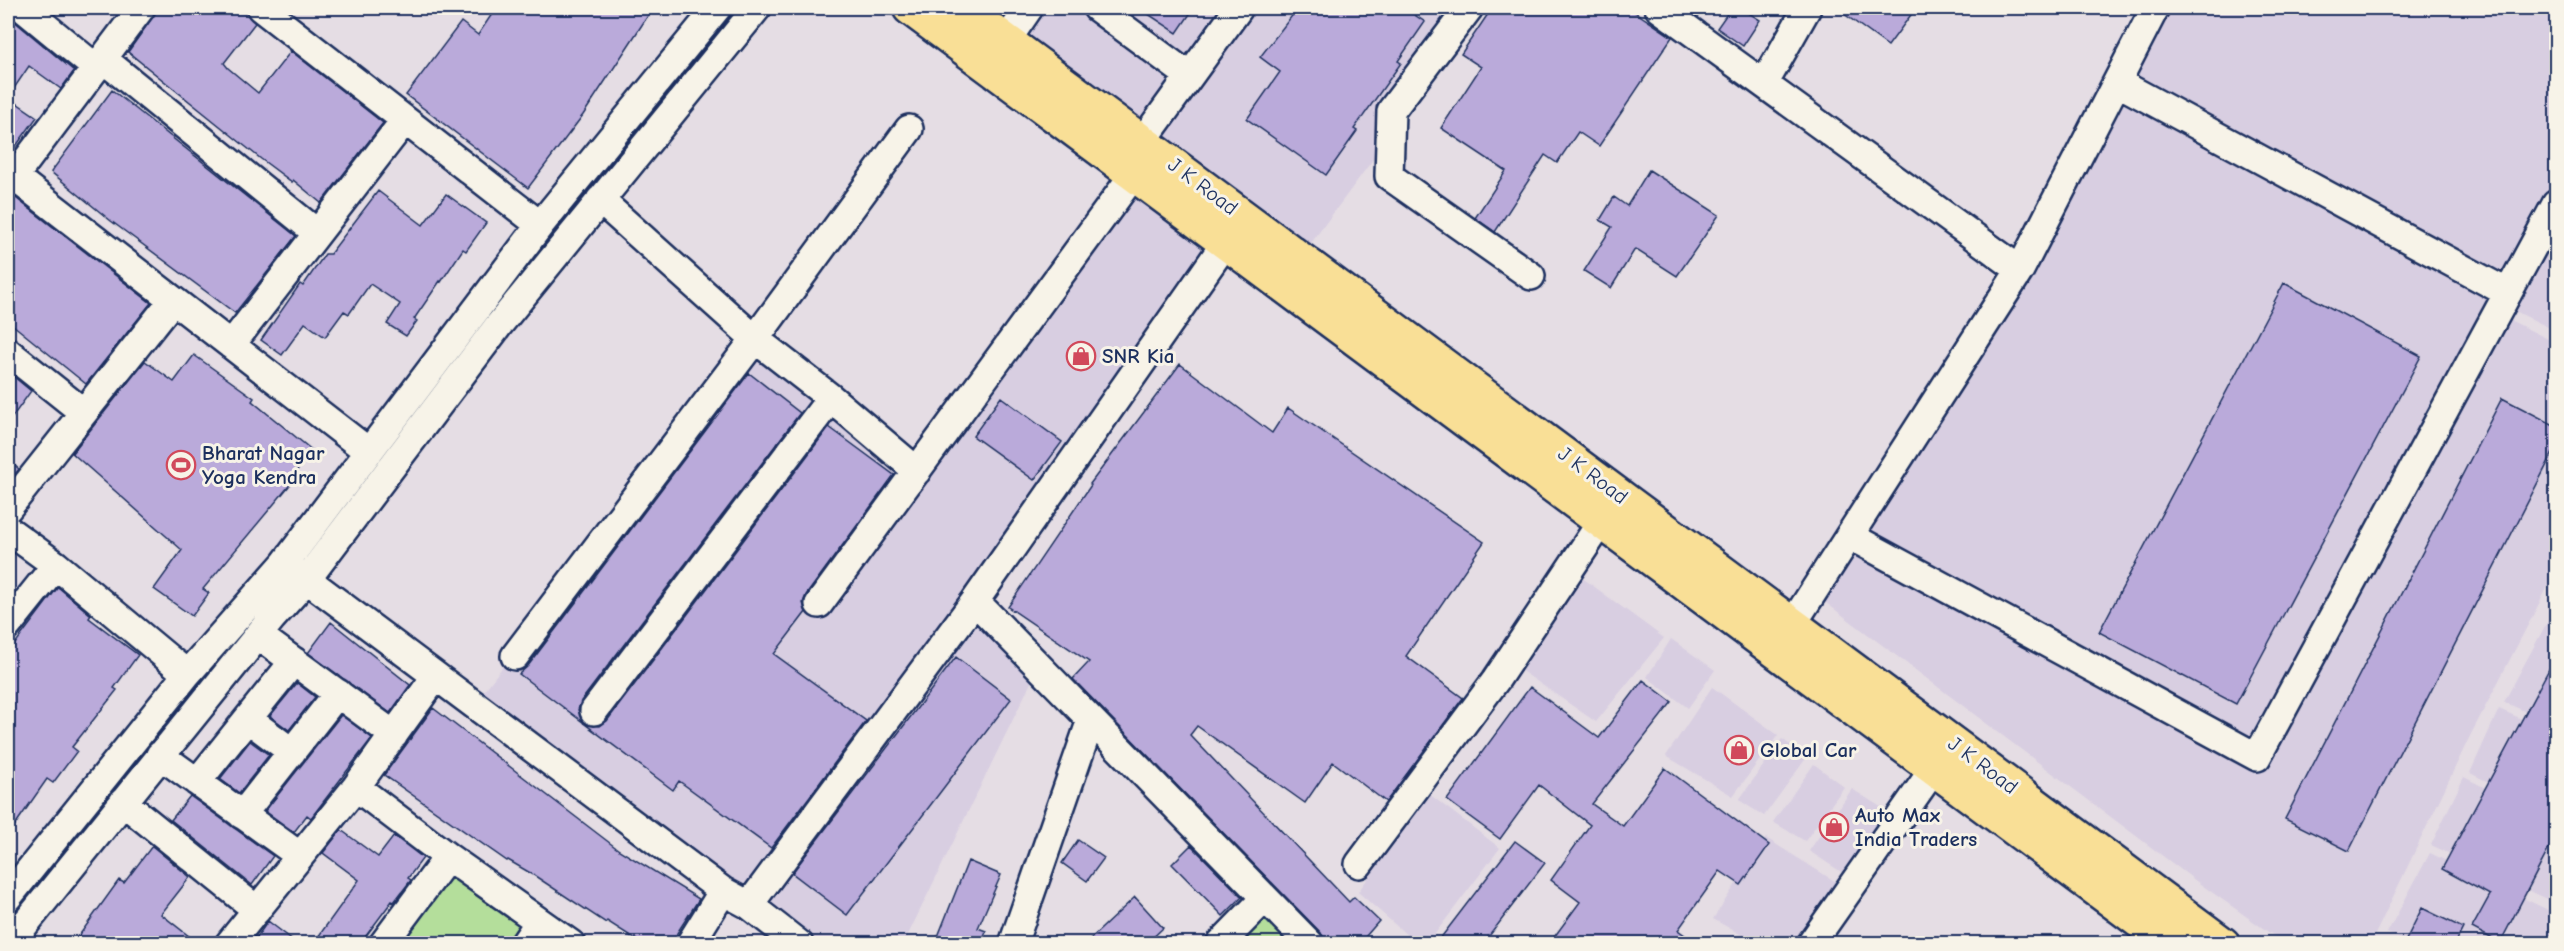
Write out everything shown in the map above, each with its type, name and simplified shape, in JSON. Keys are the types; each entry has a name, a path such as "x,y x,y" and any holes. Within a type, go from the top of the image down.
{"main road":[{"name":"J K Road","path":"910,8 1134,161 1943,755 2223,944"},
{"name":"J K Road","path":"962,8 1007,40 1134,161"},
{"name":"J K Road","path":"1220,225 1602,521 1784,637"},
{"name":"J K Road","path":"1943,755 2170,944"}],"street":[{"path":"23,8 99,63 317,233"},
{"path":"141,8 11,174 369,452"},
{"path":"261,8 540,225"},
{"path":"47,897 12,880 187,674 285,563 540,225 717,8"},
{"path":"9,944 17,914 47,897 258,635 307,579 498,327 757,8"},
{"path":"1007,40 1029,8"},
{"path":"1097,8 1189,76"},
{"path":"819,604 916,471 1134,161 1189,76 1239,8"},
{"path":"1469,8 1391,111 1389,176 1532,276"},
{"path":"1659,8 2020,270"},
{"path":"1764,84 1807,8"},
{"path":"1784,637 2020,270 2155,8"},
{"path":"2117,82 2508,293"},
{"path":"231,345 405,120"},
{"path":"515,656 755,339 909,129"},
{"path":"600,200 755,339 831,398 916,471"},
{"path":"1850,536 2258,757 2556,204"},
{"path":"749,905 975,601 1220,225"},
{"path":"8,508 173,300"},
{"path":"8,352 83,412"},
{"path":"594,711 831,398"},
{"path":"1359,864 1496,680 1602,521"},
{"path":"8,530 56,565 187,674"},
{"path":"285,563 723,891 749,905 799,944"},
{"path":"8,625 56,565"},
{"path":"975,601 1310,944"},
{"path":"258,635 394,735"},
{"path":"197,782 294,661"},
{"path":"229,944 356,787 436,676"},
{"path":"242,815 338,693"},
{"path":"248,719 292,752"},
{"path":"1017,942 1091,720"},
{"path":"160,755 300,856"},
{"path":"1810,944 1943,755"},
{"path":"356,787 448,857 532,933 571,944"},
{"path":"123,802 257,910"},
{"path":"383,944 448,857"},
{"path":"690,944 723,891"},
{"path":"1221,944 1265,898"}],"shaded area":[{"path":"1029,8 1231,8 1144,124 1007,40"},
{"path":"1239,8 1485,8 1300,258 1143,141"},
{"path":"2155,8 2556,8 2556,232 2506,318 2556,343 2556,571 2470,736 2371,943 2284,943 2196,881 1813,593 1850,536"},
{"path":"1124,167 1226,242 975,601 1039,666 904,943 799,943 474,704 755,339 911,466"},
{"path":"2556,234 2556,331 2515,311"},
{"path":"1577,574 1664,638 1596,722 1516,667"},
{"path":"2551,615 2556,618 2556,725 2504,702"},
{"path":"1671,639 1715,670 1688,708 1647,677"},
{"path":"1712,687 1778,735 1733,796 1666,756"},
{"path":"2499,709 2556,734 2556,815 2470,773"},
{"path":"1782,739 1807,757 1764,816 1739,800"},
{"path":"1814,764 1844,787 1805,841 1773,822"},
{"path":"2464,777 2556,824 2556,903 2431,845"},
{"path":"1852,789 1887,811 1843,873 1809,851"},
{"path":"1429,794 1500,848 1428,943 1416,943 1358,892"},
{"path":"1766,838 1836,882 1795,943 1756,943 1713,919"},
{"path":"2430,853 2556,914 2556,943 2410,943 2387,933"}],"green space":[{"path":"450,867 529,923 514,943 393,944"},
{"path":"1265,904 1304,944 1227,944"}],"building":[{"path":"159,8 244,8 255,23 224,63 258,93 291,51 383,123 321,203 293,180 292,182 261,159 128,52"},
{"path":"496,8 653,8 583,115 528,188 406,95 461,22 478,35"},
{"path":"1139,8 1194,8 1177,33"},
{"path":"1298,8 1404,8 1425,22 1398,61 1401,63 1354,129 1357,131 1326,175 1247,119 1280,72 1260,57"},
{"path":"1492,8 1629,8 1672,37 1599,146 1578,132 1557,163 1545,155 1495,232 1475,218 1506,171 1441,128 1481,67 1461,54"},
{"path":"1731,8 1741,8 1760,20 1743,46 1717,28"},
{"path":"1836,8 1916,8 1888,46"},
{"path":"8,12 13,20 74,71 61,89 29,66 8,97"},
{"path":"112,90 296,236 235,313 111,221 51,172"},
{"path":"8,97 37,117 8,157"},
{"path":"1649,170 1719,215 1677,276 1635,249 1611,288 1584,271 1612,227 1600,220 1614,197 1627,206"},
{"path":"378,191 423,225 446,194 486,223 466,251 463,249 440,281 414,319 417,321 406,336 387,324 400,304 370,284 349,314 344,311 325,337 305,323 282,355 261,340 300,284 303,286 325,254 330,254"},
{"path":"8,192 151,303 86,384 8,321"},
{"path":"2284,283 2421,356 2236,704 2099,632"},
{"name":"Bharat Nagar Yoga Kendra","path":"194,355 254,398 252,401 313,451 291,477 294,480 203,589 209,593 192,616 154,589 182,550 72,453 145,361 174,382"},
{"path":"1180,364 1272,433 1288,408 1484,542 1406,656 1463,698 1386,802 1333,762 1305,803 1197,726 1190,735 1349,902 1354,897 1379,921 1359,944 1325,944 1321,933 1073,679 1089,662 1008,607 1090,484"},
{"path":"8,372 31,391 8,423"},
{"path":"749,373 800,413 581,701 578,710 584,723 519,674 528,666"},
{"path":"1001,397 1062,442 1034,480 973,436"},
{"path":"2502,398 2556,426 2556,447 2349,851 2285,819"},
{"path":"829,427 894,475 806,595 803,603 806,612 774,654 866,721 771,848 679,781 673,790 585,724 600,726 607,721"},
{"path":"8,460 19,469 8,483"},
{"path":"58,587 91,615 89,618 138,655 114,688 117,690 72,747 77,751 53,783 47,779 8,835 8,653"},
{"path":"331,622 410,685 390,713 308,653"},
{"path":"2556,656 2556,835 2500,943 2472,928 2490,895 2442,869"},
{"path":"956,657 1011,699 847,915 792,873"},
{"path":"1643,680 1672,702 1592,804 1623,826 1665,768 1769,845 1741,885 1720,871 1678,930 1697,944 1549,944 1580,902 1551,880 1590,825 1539,785 1500,839 1447,800 1530,687 1599,738"},
{"path":"297,683 315,697 289,730 270,716"},
{"path":"433,708 619,850 699,899 677,933 674,944 643,944 607,921 606,923 532,874 507,861 384,775"},
{"path":"341,715 372,738 311,818 307,815 294,832 265,811"},
{"path":"250,741 269,755 239,793 220,779"},
{"path":"190,796 273,856 252,885 171,820"},
{"path":"341,830 378,857 394,836 423,858 408,878 411,880 360,944 313,944 359,880 323,853"},
{"path":"1078,840 1104,858 1087,881 1062,863"},
{"path":"1515,841 1545,863 1483,944 1436,944"},
{"path":"1191,845 1242,897 1223,916 1172,864"},
{"path":"152,846 190,877 161,914 199,944 73,944 119,880 124,883"},
{"path":"968,861 1001,875 978,928 986,931 981,944 935,944"},
{"path":"1135,897 1163,928 1146,944 1085,944"},
{"path":"2422,908 2463,928 2455,944 2404,944"},
{"path":"268,921 298,944 252,944"}],"place":[{"name":"SNR Kia","path":"1081,356"},
{"name":"Bharat Nagar Yoga Kendra","path":"181,465"},
{"name":"Global Car","path":"1739,750"},
{"name":"Auto Max India Traders","path":"1834,827"}]}
